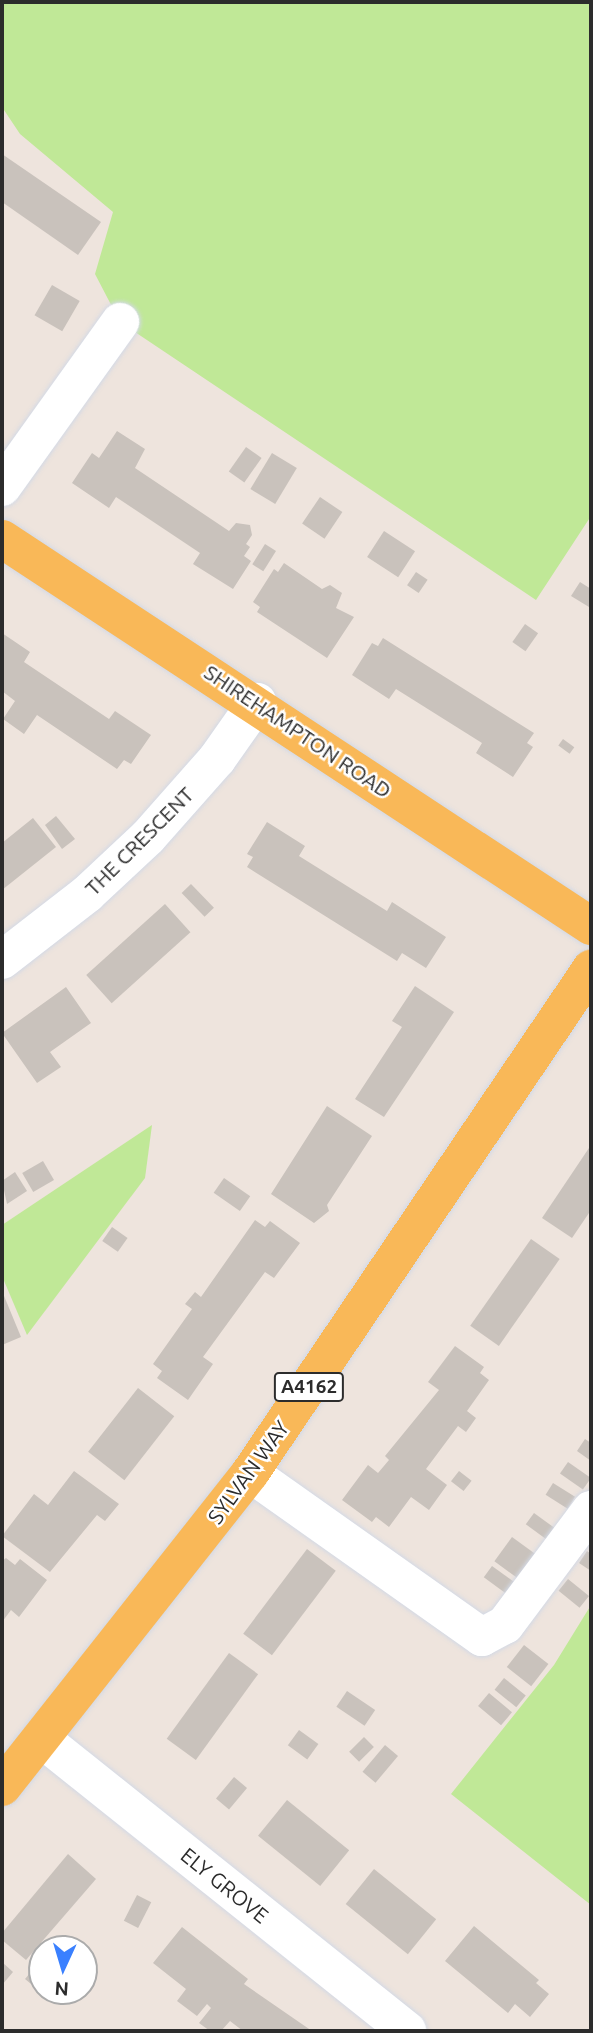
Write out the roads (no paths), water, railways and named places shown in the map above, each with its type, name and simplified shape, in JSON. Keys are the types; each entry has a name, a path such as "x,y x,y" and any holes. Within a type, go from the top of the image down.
{"main road":[{"name":"SHIREHAMPTON ROAD","path":"2,539 257,702 591,926"},
{"name":"SYLVAN WAY","path":"2,1787 43,1740 250,1474 591,969"}],"street":[{"path":"2,486 120,322"},
{"name":"THE CRESCENT","path":"2,960 88,894 148,837 217,759 257,702"},
{"path":"250,1474 482,1637 506,1625 591,1510"},
{"name":"ELY GROVE","path":"43,1740 407,2031"}]}
